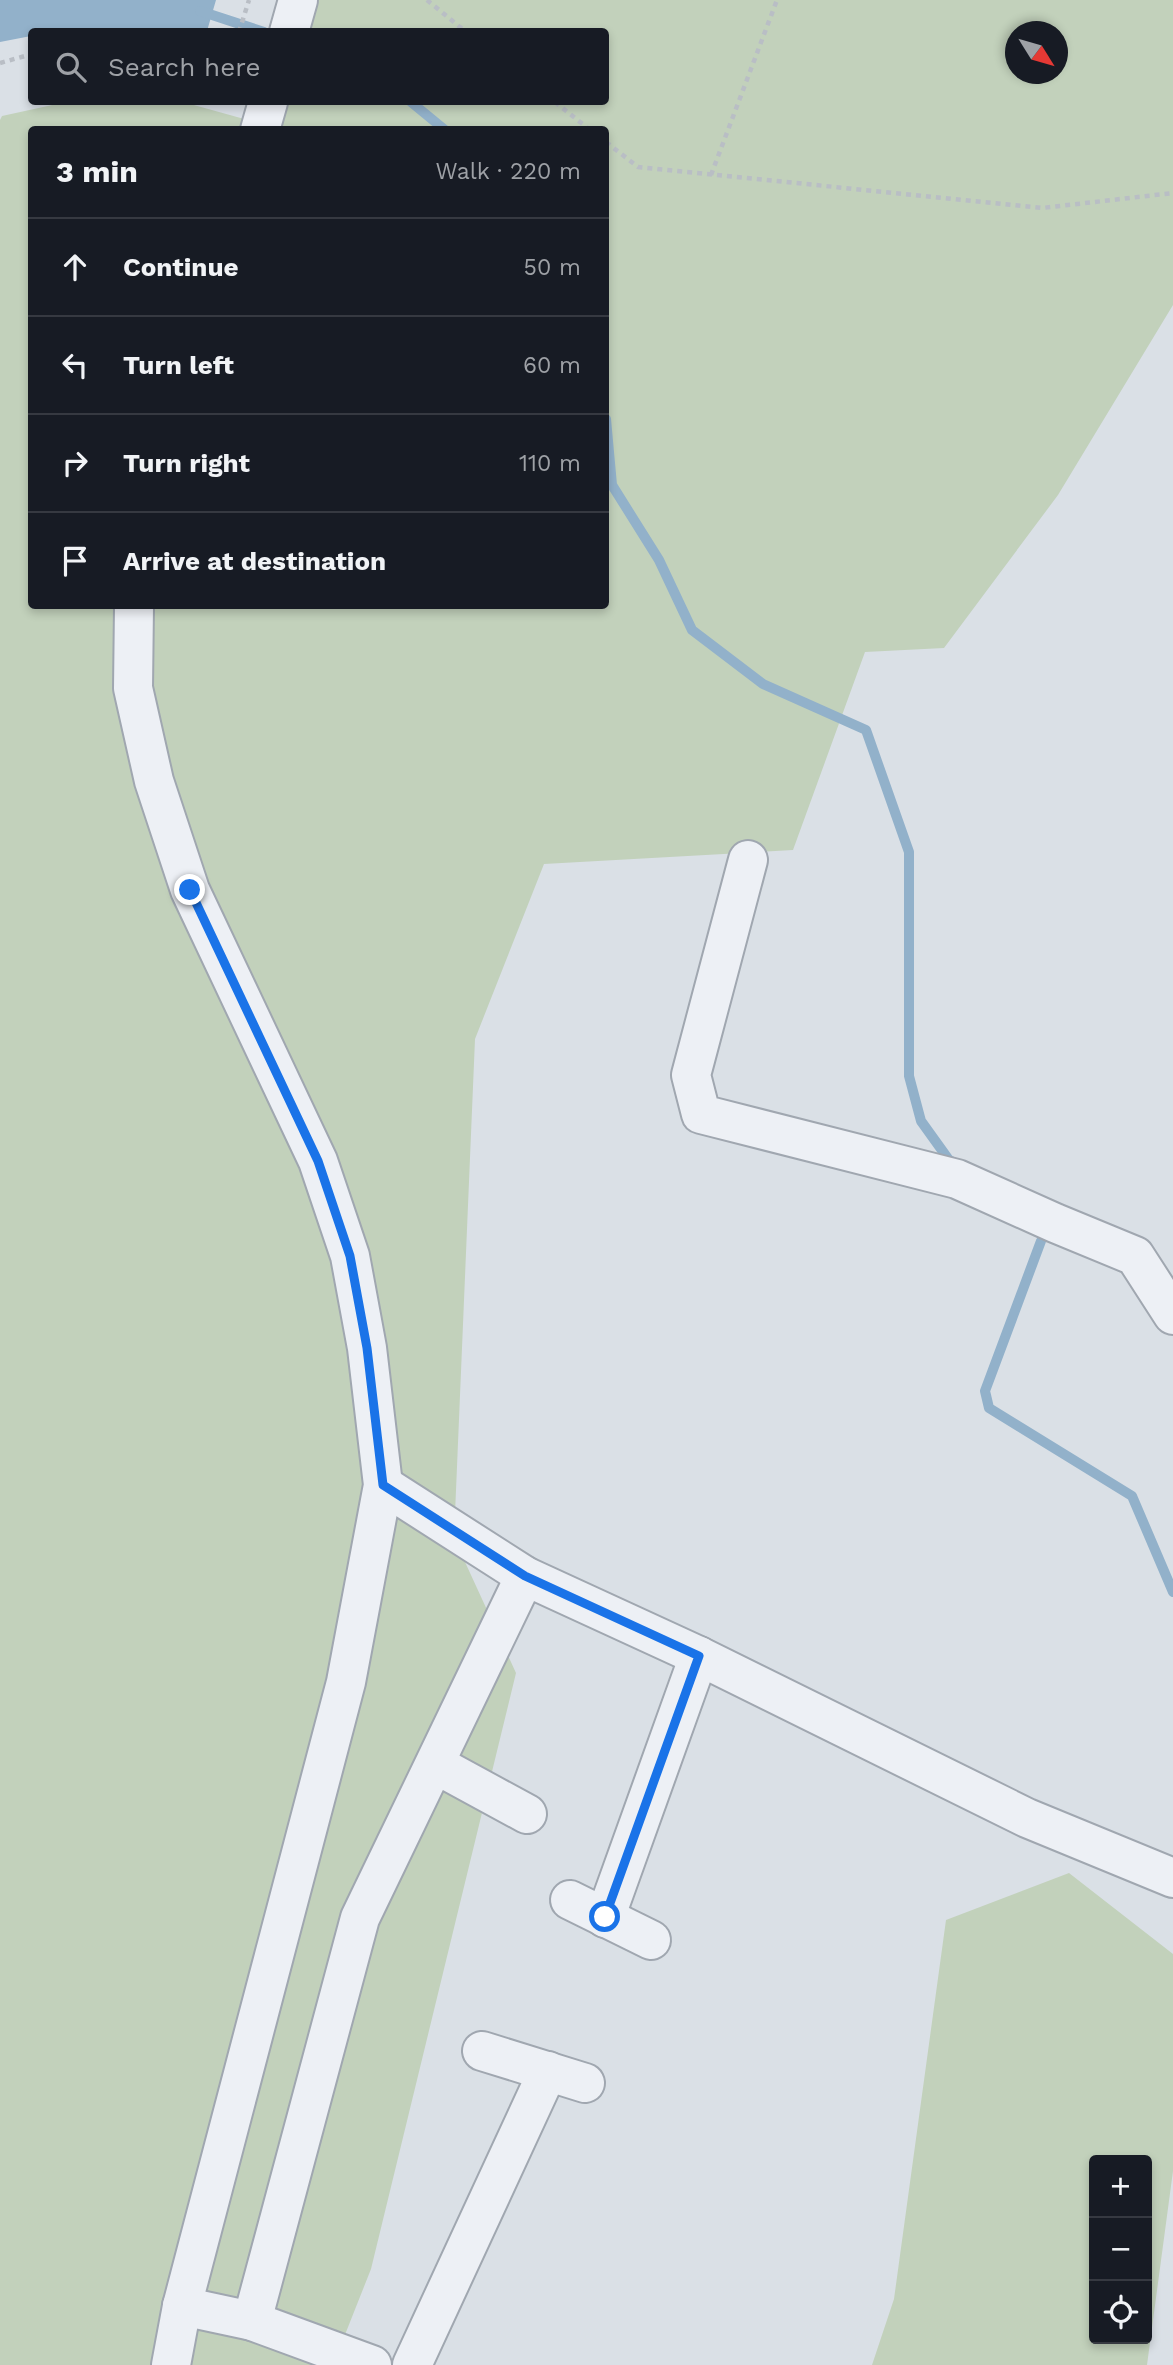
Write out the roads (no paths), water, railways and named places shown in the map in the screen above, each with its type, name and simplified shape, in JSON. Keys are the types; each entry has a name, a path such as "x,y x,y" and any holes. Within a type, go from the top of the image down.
{"street":[{"path":"290,28 298,0"},
{"path":"134,609 133,688 154,781 190,890 318,1161 350,1256 367,1348 383,1485 346,1682 182,2306 171,2365"},
{"path":"748,860 691,1075 701,1114 957,1178 1135,1256 1173,1315"},
{"path":"383,1485 525,1576 699,1656 1027,1818 1173,1878"},
{"path":"252,2321 360,1918 525,1576"},
{"path":"605,1917 699,1656"},
{"path":"435,1764 527,1814"},
{"path":"570,1900 651,1940"},
{"path":"482,2051 584,2083"},
{"path":"412,2365 548,2071"},
{"path":"182,2306 252,2321 372,2365"}],"water":[{"path":"0,0 216,0 208,28 28,28 28,37 0,42"}],"waterway":[{"path":"200,11 252,28"},
{"path":"415,105 440,126"},
{"path":"609,452 612,485 659,560 692,630 763,684 866,730 909,852 909,1076 921,1121 949,1160 957,1164"},
{"path":"1041,1241 985,1391 989,1408 1132,1496 1173,1592"}]}
